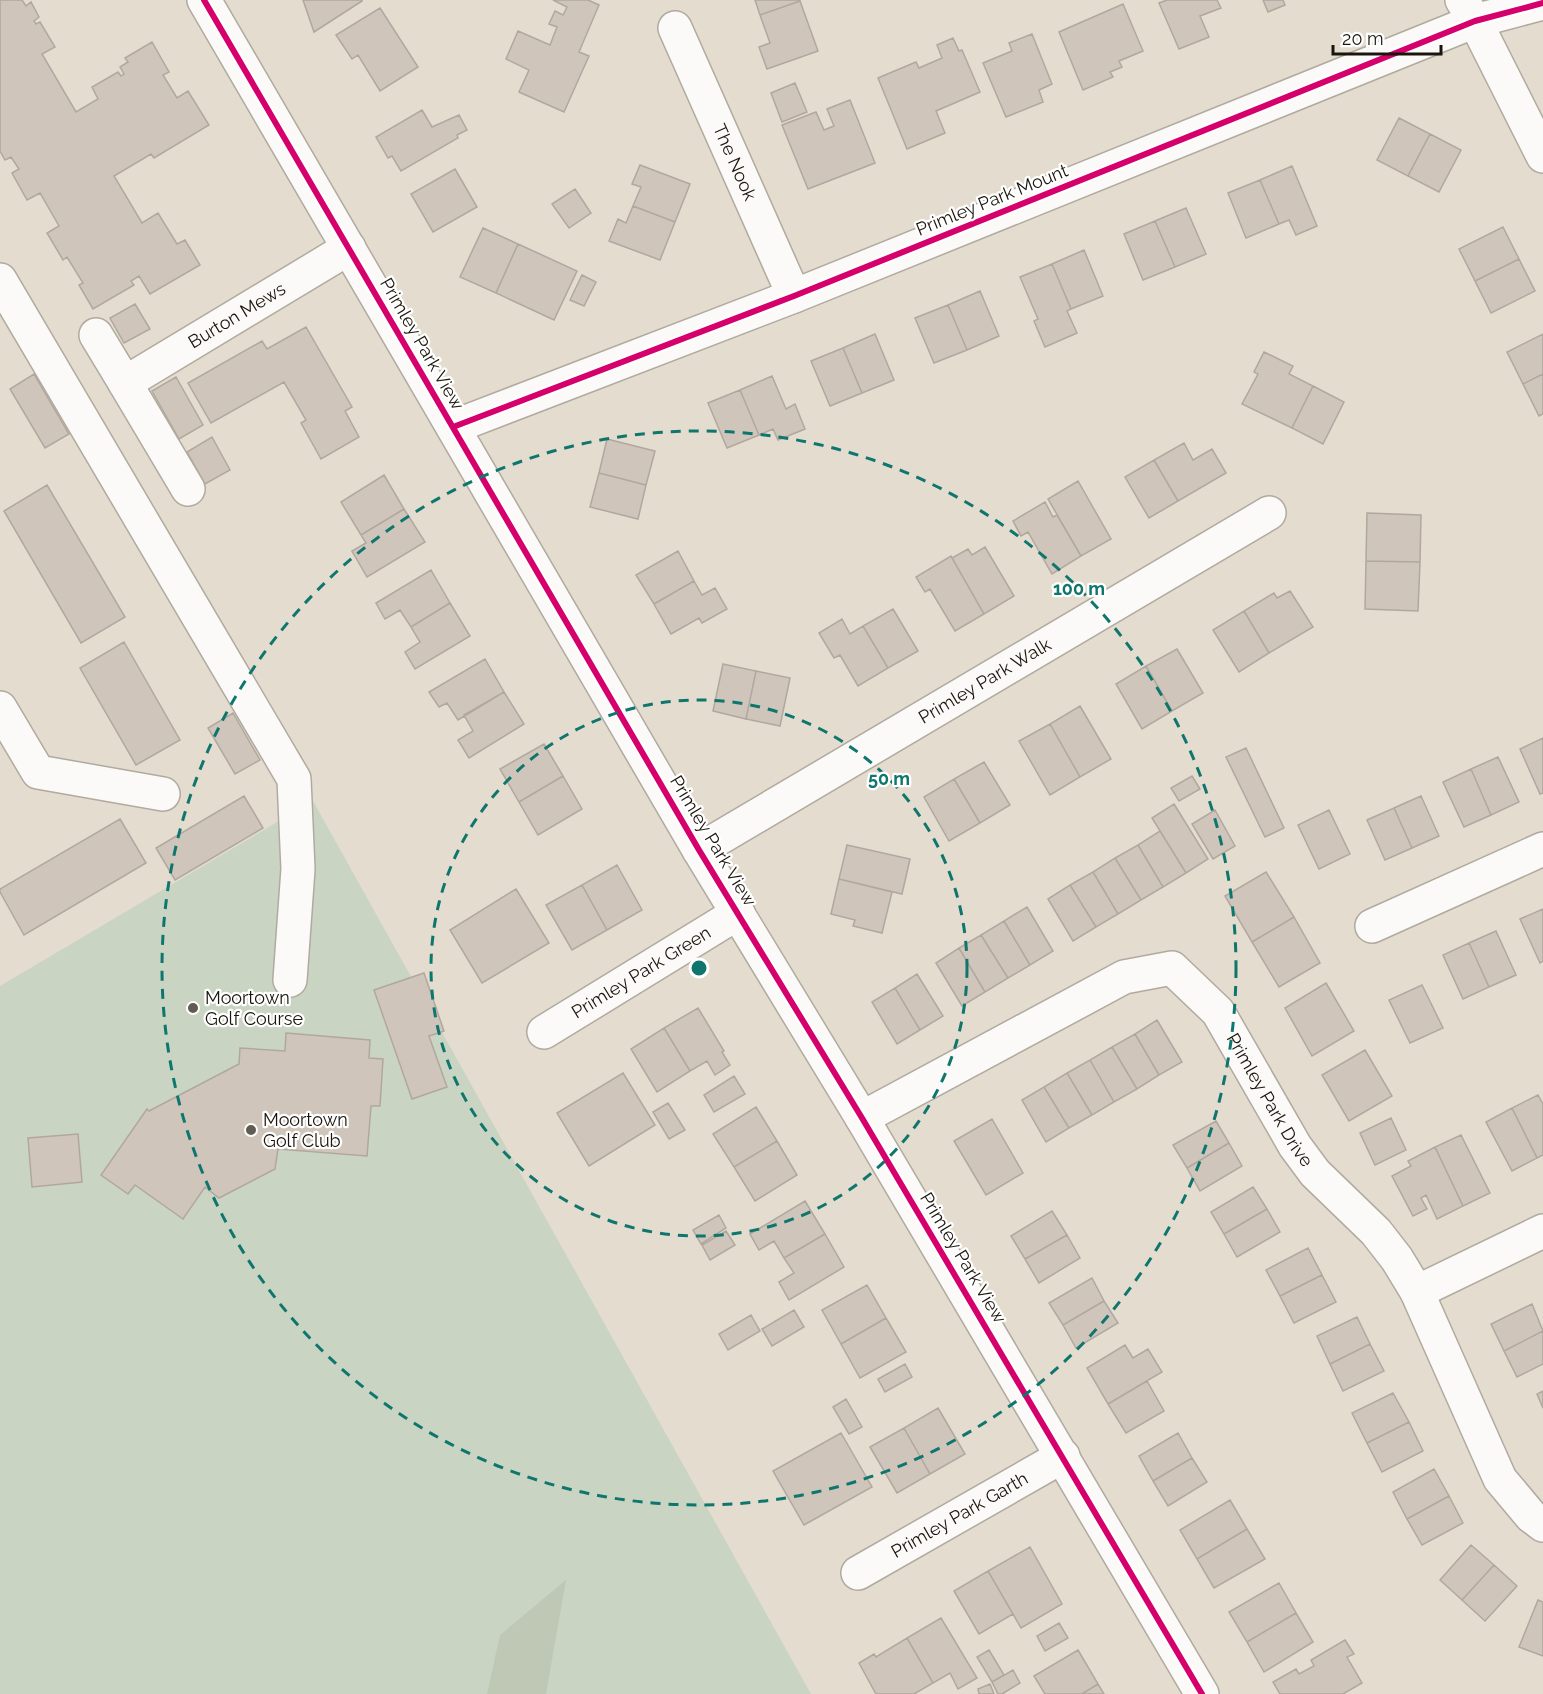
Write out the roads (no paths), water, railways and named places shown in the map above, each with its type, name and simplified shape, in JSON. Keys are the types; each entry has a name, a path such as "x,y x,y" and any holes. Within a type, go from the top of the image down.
{"street":[{"name":"Primley Park View","path":"204,0 699,850 862,1118 1202,1694"},
{"name":"Primley Park Mount","path":"453,428 794,296 1468,11 1543,3"},
{"path":"1468,11 1543,156"},
{"name":"The Nook","path":"675,28 794,296"},
{"name":"Burton Mews","path":"125,383 349,248"},
{"path":"0,280 294,779 298,869 290,980"},
{"path":"96,335 188,489"},
{"name":"Primley Park Walk","path":"699,850 1269,513"},
{"path":"0,708 38,772 163,794"},
{"path":"1372,926 1543,849"},
{"name":"Primley Park Green","path":"544,1032 738,913"},
{"name":"Primley Park Drive","path":"862,1118 1124,977 1172,968 1218,1012 1295,1146 1314,1173 1376,1232 1397,1259 1417,1292 1500,1479 1531,1516 1543,1525"},
{"path":"1417,1292 1543,1231"},
{"name":"Primley Park Garth","path":"858,1573 1063,1456"}],"place":[{"name":"Moortown Golf Course","path":"193,1008"},
{"name":"Moortown Golf Club","path":"251,1130"}]}
